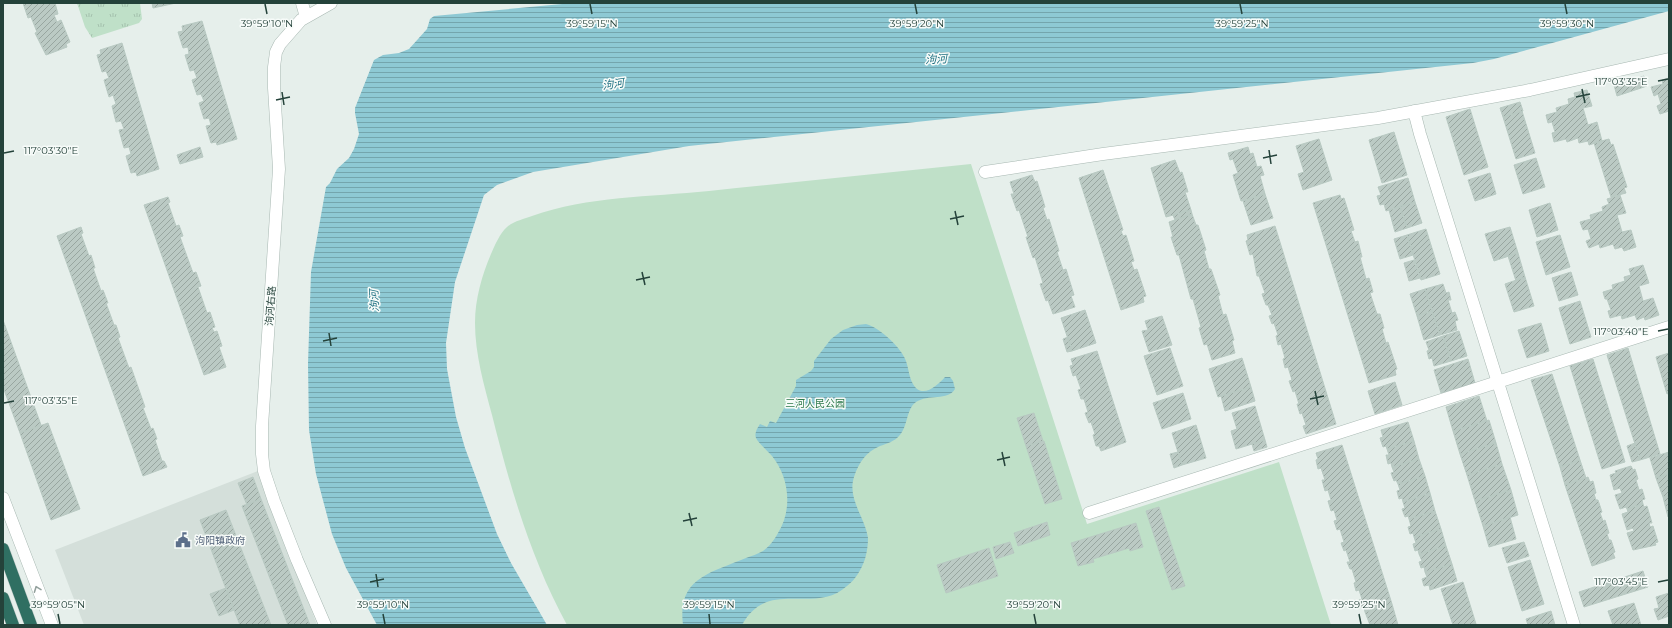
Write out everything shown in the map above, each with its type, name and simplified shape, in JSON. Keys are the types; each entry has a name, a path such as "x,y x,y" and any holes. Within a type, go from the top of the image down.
{"highway":[{"path":"3,549 31,625"},
{"path":"3,598 13,625"}],"street":[{"path":"302,3 306,17"},
{"name":"泃河右路","path":"325,625 297,560 264,471 262,454 262,426 278,169 274,67 276,52 290,31 306,17 331,3"},
{"path":"985,172 1103,154 1378,118 1553,85 1669,59"},
{"path":"1414,111 1574,625"},
{"path":"1089,513 1669,327"},
{"path":"3,498 52,625"}],"shaded area":[{"name":"泃阳镇政府","path":"258,471 317,625 84,625 55,550"}],"green space":[{"path":"77,3 140,3 142,19 139,23 92,38 85,27"},
{"name":"三河人民公园","path":"971,164 1087,524 1279,462 1331,625 567,625 554,600 532,549 514,496 478,358 475,335 475,314 478,296 488,262 502,232 507,227 519,220 553,209 575,204 619,198 709,191"}],"water":[{"name":"泃河","path":"573,3 1669,3 1669,11 1494,59 1473,63 689,146 533,172 497,185 484,195 455,282 446,343 447,369 456,417 465,448 497,534 511,563 547,625 377,625 346,568 332,534 316,474 309,430 308,364 311,272 326,187 330,183 337,169 349,158 354,149 359,134 355,108 374,60 383,55 399,53 409,49 427,29 430,19 434,16"},
{"path":"866,324 881,332 892,341 900,351 905,359 911,381 917,389 921,391 930,390 945,377 950,377 953,381 955,389 948,395 926,398 916,402 910,409 904,428 899,436 893,441 875,448 867,454 858,467 852,485 853,493 868,538 865,559 858,574 847,586 834,594 820,598 778,599 765,603 753,611 742,625 683,625 685,597 691,587 709,573 763,551 774,540 783,524 787,504 785,483 778,464 756,438 758,427 760,424 767,427 770,421 776,423 796,386 796,380 811,371 814,367 814,361 831,339 843,330 857,325"}],"building":[{"path":"23,3 55,3 58,14 54,15 57,22 61,20 70,42 66,44 67,47 46,55 35,33 37,32 31,17 28,18"},
{"path":"152,3 176,3 153,8"},
{"path":"202,21 237,139 217,145 216,142 211,143 206,126 211,125 209,118 204,119 199,103 204,101 201,94 197,95 192,80 197,78 194,70 190,71 185,55 189,54 188,47 183,48 178,32 183,31 182,26"},
{"path":"122,43 159,169 137,176 136,172 131,173 126,156 131,154 129,147 124,148 119,130 124,129 121,121 116,122 112,106 116,104 113,95 109,97 104,80 109,78 106,71 102,72 97,55 101,54 100,50"},
{"path":"1644,76 1647,86 1617,96 1614,85"},
{"path":"1669,78 1669,111 1660,114 1657,106 1661,104 1658,94 1654,96 1651,87 1663,84 1662,80"},
{"path":"1587,90 1592,106 1583,108 1588,125 1597,122 1602,141 1589,145 1588,141 1579,143 1578,138 1567,142 1566,139 1554,142 1552,133 1555,132 1552,122 1548,123 1546,115 1557,112 1556,108 1569,104 1568,99 1575,97 1574,93"},
{"path":"1520,102 1523,111 1503,117 1500,108"},
{"path":"1470,109 1488,167 1464,175 1446,117"},
{"path":"1522,111 1535,153 1516,159 1503,117"},
{"path":"1394,132 1407,175 1382,183 1369,140"},
{"path":"1319,139 1332,180 1303,190 1298,174 1304,172 1296,146"},
{"path":"1609,139 1611,145 1613,144 1627,187 1624,188 1626,193 1611,197 1594,143"},
{"path":"200,147 203,157 180,164 177,155"},
{"path":"1248,147 1250,154 1253,153 1257,167 1261,166 1264,175 1260,176 1265,194 1241,201 1233,175 1238,173 1233,159 1230,160 1228,153"},
{"path":"1536,158 1545,187 1523,194 1514,165"},
{"path":"1175,160 1180,173 1182,172 1188,192 1185,192 1191,210 1166,217 1151,168"},
{"path":"1103,170 1123,230 1121,231 1123,236 1126,235 1134,261 1131,262 1134,270 1137,269 1146,296 1143,297 1144,302 1121,310 1079,178"},
{"path":"1490,173 1496,194 1475,201 1468,180"},
{"path":"1032,175 1035,182 1037,181 1045,207 1043,208 1047,220 1049,219 1059,251 1057,252 1063,270 1066,269 1074,295 1071,296 1075,307 1053,314 1048,300 1046,301 1040,284 1043,283 1035,257 1033,258 1019,210 1017,211 1011,194 1014,194 1010,182"},
{"path":"1408,178 1415,202 1386,211 1384,204 1380,205 1377,196 1381,195 1378,187"},
{"path":"1265,194 1273,218 1251,225 1243,201"},
{"path":"1340,195 1341,199 1344,198 1354,230 1351,231 1355,242 1358,241 1362,257 1360,257 1366,279 1369,278 1373,292 1370,293 1377,314 1380,314 1386,343 1388,342 1397,369 1395,370 1396,375 1369,383 1313,203"},
{"path":"1620,195 1626,213 1617,215 1622,232 1631,230 1636,247 1624,251 1622,247 1615,249 1613,244 1600,248 1599,244 1589,248 1586,241 1591,239 1588,229 1583,230 1580,222 1591,219 1590,215 1603,211 1602,207 1609,204 1607,199"},
{"path":"168,197 170,202 168,203 176,226 179,225 183,236 180,237 193,273 196,272 201,286 198,287 207,313 210,312 215,327 212,328 214,332 217,331 222,346 219,347 226,367 204,375 144,205"},
{"path":"1415,202 1422,223 1407,228 1400,206"},
{"path":"1550,203 1558,230 1537,237 1529,210"},
{"path":"1400,206 1407,228 1395,232 1389,210"},
{"path":"1191,210 1192,214 1175,220 1173,215"},
{"path":"1192,214 1196,225 1198,225 1206,250 1204,251 1209,269 1211,269 1220,295 1218,296 1223,315 1226,314 1234,340 1232,341 1235,353 1212,360 1207,344 1204,345 1199,328 1201,327 1193,299 1191,299 1179,255 1177,255 1171,237 1173,237 1169,222"},
{"path":"1275,226 1336,424 1306,434 1303,426 1306,425 1302,413 1300,414 1295,391 1293,392 1289,381 1292,380 1288,367 1285,368 1283,359 1285,358 1281,344 1278,345 1276,336 1278,335 1274,323 1272,324 1269,316 1272,315 1262,294 1265,293 1259,276 1257,276 1253,254 1250,255 1246,241 1248,240 1247,235"},
{"path":"81,227 83,233 81,234 89,256 91,255 95,268 93,268 101,291 103,290 108,303 106,303 120,337 118,338 129,368 131,367 145,407 143,408 151,429 153,428 157,439 155,440 162,461 164,461 167,467 143,476 57,236"},
{"path":"1510,227 1518,253 1494,261 1485,234"},
{"path":"1426,229 1440,274 1421,280 1407,235"},
{"path":"1407,235 1413,255 1400,259 1394,239"},
{"path":"1560,235 1570,267 1546,275 1536,242"},
{"path":"1518,253 1525,277 1516,281 1508,256"},
{"path":"1414,260 1420,278 1409,281 1404,263"},
{"path":"1643,265 1649,283 1639,286 1643,301 1653,298 1659,315 1645,320 1644,317 1637,320 1635,315 1622,319 1621,315 1610,318 1608,311 1611,310 1603,292 1613,289 1612,285 1625,281 1624,277 1631,275 1629,269"},
{"path":"1571,272 1578,295 1559,301 1552,278"},
{"path":"1525,277 1534,306 1514,312 1505,284"},
{"path":"1443,284 1446,293 1449,292 1451,300 1448,300 1452,313 1455,312 1458,320 1455,321 1457,330 1440,335 1425,289"},
{"path":"1425,289 1432,311 1417,316 1410,294"},
{"path":"1580,301 1591,337 1570,344 1559,308"},
{"path":"1085,310 1096,343 1072,351 1061,318"},
{"path":"1432,311 1440,335 1424,340 1417,316"},
{"path":"1162,316 1172,345 1149,352 1142,331 1148,330 1145,321"},
{"path":"3,320 41,425 20,433 3,387"},
{"path":"1541,323 1549,351 1527,358 1518,330"},
{"path":"1459,331 1467,356 1451,361 1443,336"},
{"path":"1443,336 1451,361 1434,366 1432,358 1429,359 1427,351 1429,350 1426,342"},
{"path":"1068,337 1072,351 1067,352 1063,339"},
{"path":"1170,348 1183,386 1157,395 1144,356"},
{"path":"1628,348 1660,454 1640,460 1607,355"},
{"path":"1097,351 1126,442 1101,451 1099,446 1096,446 1093,435 1095,434 1091,422 1089,423 1085,413 1088,412 1084,399 1081,399 1078,390 1081,389 1076,375 1073,376 1070,366 1073,365 1071,359"},
{"path":"1669,353 1669,393 1667,394 1656,357"},
{"path":"1242,358 1251,387 1218,397 1209,369"},
{"path":"1468,359 1475,383 1441,393 1434,370"},
{"path":"1593,359 1625,462 1602,469 1570,366"},
{"path":"1552,374 1580,460 1560,467 1531,380"},
{"path":"1395,382 1402,405 1375,414 1368,391"},
{"path":"1251,387 1255,401 1225,411 1221,396"},
{"path":"1183,393 1191,419 1162,429 1153,403"},
{"path":"1479,396 1487,421 1453,431 1446,407"},
{"path":"1255,406 1265,440 1236,449 1231,431 1237,429 1232,413"},
{"path":"1034,413 1043,441 1026,446 1017,418"},
{"path":"1489,420 1496,443 1460,454 1453,431"},
{"path":"1408,422 1414,441 1387,449 1386,446 1383,447 1380,438 1383,437 1381,430"},
{"path":"48,423 80,509 51,520 20,433"},
{"path":"1196,425 1206,458 1182,465 1172,433"},
{"path":"1265,440 1267,447 1254,451 1252,444"},
{"path":"1044,441 1062,499 1045,504 1026,446"},
{"path":"1414,441 1419,459 1392,467 1391,463 1388,464 1386,455 1389,455 1387,449"},
{"path":"1496,443 1502,464 1467,475 1460,454"},
{"path":"1635,443 1640,460 1632,462 1627,446"},
{"path":"1342,445 1392,604 1365,612 1364,607 1362,608 1359,600 1362,599 1359,590 1356,591 1354,583 1356,582 1352,569 1350,569 1347,562 1350,562 1346,550 1344,551 1341,543 1344,542 1340,529 1337,530 1334,521 1337,520 1334,510 1331,511 1328,501 1331,500 1328,490 1325,491 1322,480 1325,480 1321,468 1318,469 1316,460 1318,459 1316,453"},
{"path":"1178,452 1182,465 1174,468 1170,454"},
{"path":"1669,452 1669,474 1656,478 1650,458"},
{"path":"1419,459 1425,476 1398,484 1396,480 1394,481 1391,473 1394,472 1392,467"},
{"path":"1580,460 1586,478 1565,485 1560,467"},
{"path":"1502,464 1511,490 1475,501 1467,475"},
{"path":"1631,466 1633,470 1635,469 1639,490 1642,489 1645,499 1642,500 1643,504 1627,509 1626,507 1620,509 1615,495 1622,493 1620,488 1614,490 1610,475 1616,473 1615,471"},
{"path":"1669,474 1669,495 1663,497 1656,478"},
{"path":"1425,476 1430,493 1403,502 1402,498 1399,499 1397,491 1400,490 1398,484"},
{"path":"253,477 261,499 247,505 238,483"},
{"path":"1588,477 1590,482 1593,481 1596,493 1594,494 1596,500 1598,500 1602,512 1600,513 1603,521 1605,520 1609,533 1607,534 1609,540 1611,540 1615,552 1613,553 1615,558 1592,566 1565,485"},
{"path":"1511,490 1518,515 1483,526 1475,501"},
{"path":"1430,493 1435,511 1409,519 1408,516 1405,517 1402,509 1405,508 1403,502"},
{"path":"1669,495 1669,517 1668,517 1663,497"},
{"path":"261,499 310,625 288,625 242,506"},
{"path":"1643,504 1644,507 1647,506 1652,523 1649,523 1650,527 1653,526 1658,542 1655,543 1656,545 1633,550 1627,533 1634,531 1633,528 1627,530 1622,514 1628,512 1627,509"},
{"path":"1159,507 1185,586 1172,590 1146,511"},
{"path":"226,510 271,625 240,625 234,610 200,520"},
{"path":"1435,511 1441,529 1414,537 1413,533 1410,534 1408,527 1411,526 1409,519"},
{"path":"1510,517 1516,539 1489,547 1483,526"},
{"path":"1047,522 1050,535 1018,546 1014,533"},
{"path":"1136,523 1143,547 1130,551 1129,548 1093,559 1094,562 1078,566 1071,543"},
{"path":"1441,529 1446,546 1419,554 1418,550 1415,551 1413,544 1416,543 1414,537"},
{"path":"1010,542 1014,553 996,559 993,547"},
{"path":"1524,542 1529,556 1507,563 1502,548"},
{"path":"1446,546 1452,564 1425,572 1424,567 1421,568 1419,562 1422,561 1419,554"},
{"path":"989,548 998,576 946,593 937,565"},
{"path":"1530,560 1544,604 1522,611 1508,567"},
{"path":"1452,564 1457,581 1430,590 1429,585 1424,586 1422,579 1427,577 1425,572"},
{"path":"1643,571 1648,587 1584,607 1579,592"},
{"path":"1463,582 1476,624 1474,625 1453,625 1441,589"},
{"path":"226,588 234,610 219,616 210,594"},
{"path":"1669,593 1669,616 1658,620 1654,609 1659,608 1656,597"},
{"path":"1634,603 1641,625 1613,625 1608,611"},
{"path":"1392,604 1398,625 1370,625 1365,612"},
{"path":"1551,611 1555,625 1528,625 1526,619"}],"place":[{"name":"泃阳镇政府","path":"183,540"}]}
